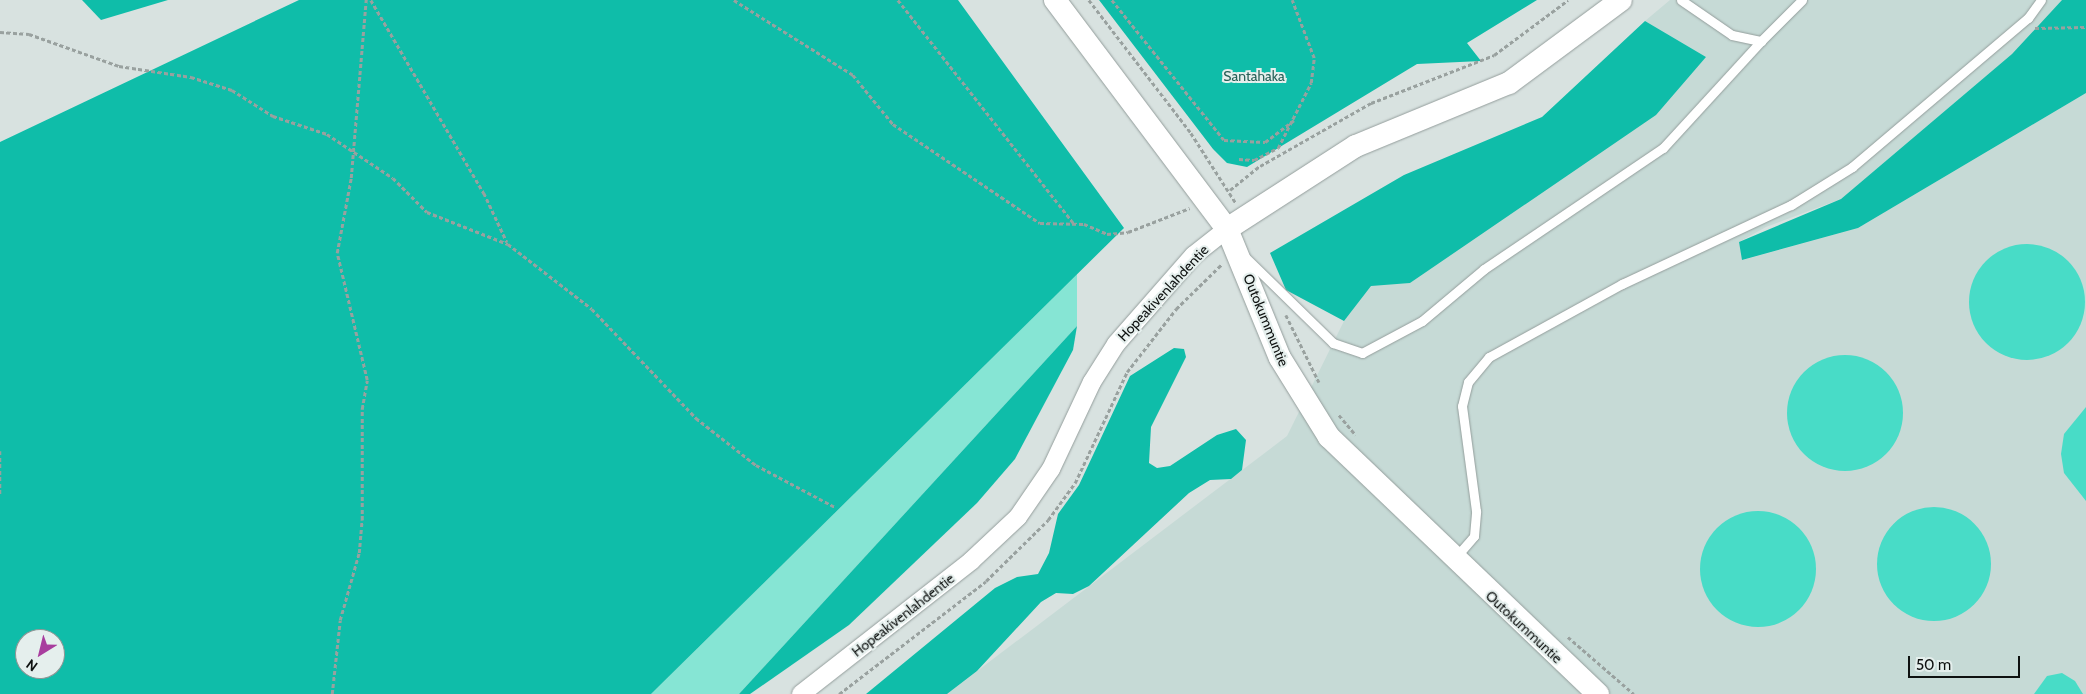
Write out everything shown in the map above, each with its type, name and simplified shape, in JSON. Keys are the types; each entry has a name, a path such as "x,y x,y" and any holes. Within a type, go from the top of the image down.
{"street":[{"name":"Outokummuntie","path":"1055,0 1208,202 1235,223 1238,249 1280,358 1304,401 1334,443 1453,560 1598,694"},
{"name":"Hopeakivenlahdentie","path":"802,694 972,561 1018,517 1051,469 1092,382 1116,344 1194,255 1235,223 1356,146 1509,83 1620,0"}],"lane":[{"path":"1681,0 1732,35 1761,41"},
{"path":"1238,249 1333,343 1362,353 1422,321 1484,268 1662,148 1761,41 1802,0"},
{"path":"1453,560 1474,536 1476,511 1462,406 1468,382 1489,357 1630,280 1791,205 1852,167 2008,33 2041,0"}],"path":[{"path":"332,694 340,620 359,553 362,409 367,380 337,254 351,178 351,149 366,0"},
{"path":"371,0 484,193 508,244"},
{"path":"734,0 852,75 893,124 1040,223 1074,224 1107,234 1128,232 1208,202"},
{"path":"898,0 1074,224"},
{"path":"1089,0 1230,190 1235,223"},
{"path":"1112,0 1224,140 1265,142 1294,120"},
{"path":"1240,159 1254,160 1278,148 1294,120 1311,83 1314,58 1292,0"},
{"path":"1230,190 1260,166 1371,103 1494,55 1568,0"},
{"path":"2008,33 2086,27"},
{"path":"0,32 29,34 118,66 191,77 224,88 273,116 326,134 392,178 427,212 508,244 592,309 696,418 756,465 835,507"},
{"path":"1285,313 1321,387"},
{"path":"1335,410 1360,440"},
{"path":"0,451 0,495"},
{"path":"1564,634 1634,694"}],"shaded area":[{"path":"1670,0 2062,0 2012,54 1841,199 1766,227 1739,242 1743,260 1858,228 2086,93 2086,694 947,694 1287,436 1344,321 1371,285 1410,283 1706,57 1645,21"}],"green space":[{"path":"82,0 168,0 101,20"},
{"path":"299,0 958,0 1124,228 651,694 0,694 0,142"},
{"name":"Santahaka","path":"1099,0 1537,0 1467,43 1481,61 1417,64 1247,167 1227,163 1213,149"},
{"path":"2062,0 2086,0 2086,93 1858,228 1742,260 1739,242 1841,199 2012,54"},
{"path":"1645,21 1706,57 1656,115 1410,283 1371,286 1344,321 1286,290 1270,253 1404,175 1542,117"},
{"path":"1077,274 1077,326 739,694 651,694"},
{"path":"1077,326 1073,350 1015,459 977,503 849,625 750,694 739,694"},
{"path":"1174,348 1184,349 1186,357 1151,427 1149,463 1157,468 1170,466 1217,435 1236,429 1246,440 1242,470 1231,479 1210,480 1189,493 1089,586 1073,594 1056,593 1041,602 977,671 947,694 866,694 995,588 1017,577 1038,574 1049,553 1058,514 1079,485 1130,376"}],"building":[{"path":"2027,244 2049,249 2068,261 2080,280 2085,302 2080,324 2068,343 2049,355 2027,360 2005,355 1986,343 1974,324 1969,302 1974,280 1986,261 2005,249"},
{"path":"1845,355 1867,359 1886,372 1899,391 1903,413 1899,435 1886,454 1867,467 1845,471 1823,467 1804,454 1791,435 1787,413 1791,391 1804,372 1823,359"},
{"path":"2086,407 2086,501 2064,473 2061,454 2064,434"},
{"path":"1934,507 1956,511 1974,524 1987,542 1991,564 1987,586 1974,604 1956,617 1934,621 1912,617 1894,604 1881,586 1877,564 1881,542 1894,524 1912,511"},
{"path":"1758,511 1780,515 1799,528 1812,547 1816,569 1812,591 1799,610 1780,623 1758,627 1736,623 1717,610 1704,591 1700,569 1704,547 1717,528 1736,515"},
{"path":"2062,673 2075,681 2083,694 2034,694 2047,676"}]}
